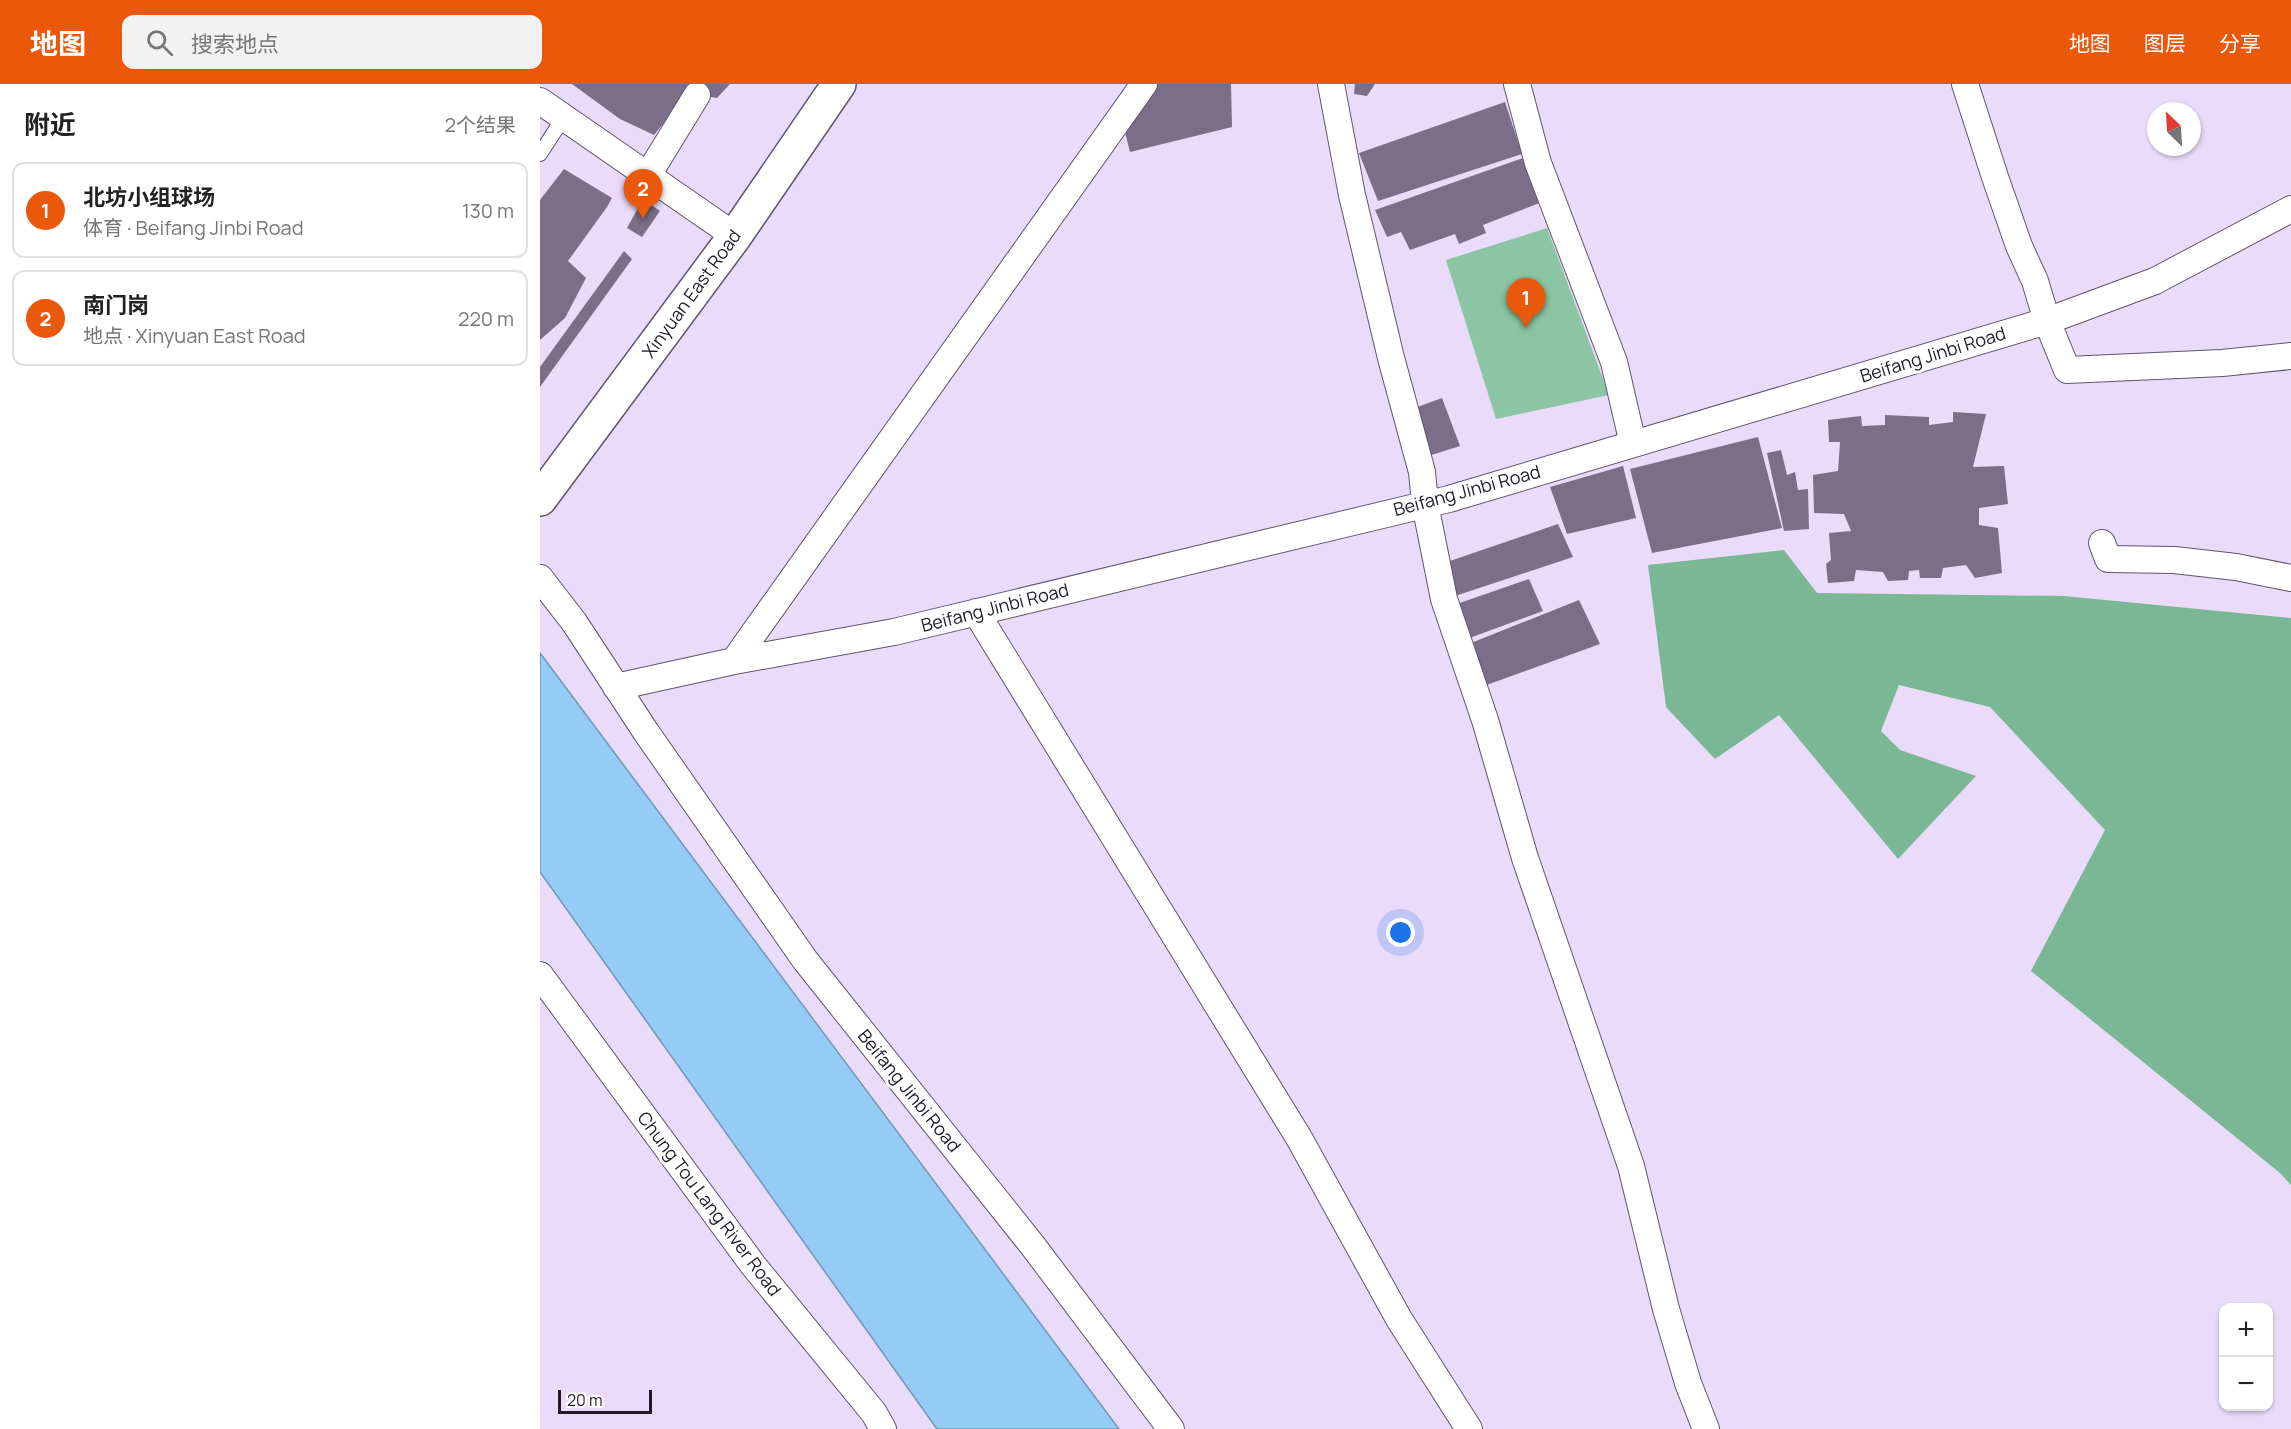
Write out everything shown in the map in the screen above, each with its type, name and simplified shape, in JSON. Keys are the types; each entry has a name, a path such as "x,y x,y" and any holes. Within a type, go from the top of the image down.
{"street":[{"name":"Xinyuan East Road","path":"540,500 735,236 838,84"},
{"path":"734,661 1144,84"},
{"path":"1331,84 1352,195 1391,358 1422,472 1425,504 1444,599 1485,720 1525,858 1631,1166 1666,1308 1688,1383 1706,1429"},
{"path":"1517,84 1538,163 1614,362 1634,444"},
{"path":"1965,84 2019,246 2035,281 2047,321 2067,370 2223,363 2291,356"},
{"path":"648,176 697,95"},
{"path":"540,100 735,236"},
{"name":"Beifang Jinbi Road","path":"616,687 734,661 894,632 1425,504 2047,321 2155,281 2291,210"},
{"path":"2102,543 2108,559 2174,560 2236,567 2291,578"},
{"name":"Beifang Jinbi Road","path":"540,578 574,622 616,687 805,960 1033,1246 1171,1429"},
{"path":"976,612 1293,1128 1399,1319 1469,1429"},
{"name":"Chung Tou Lang River Road","path":"540,975 753,1265 874,1413 883,1429"}],"lane":[{"path":"540,154 564,117"}],"green space":[{"path":"1547,228 1609,395 1496,419 1446,260"},
{"path":"1784,550 1817,593 2064,596 2291,618 2291,1185 2280,1173 2031,971 2105,830 1990,707 1899,685 1881,731 1900,750 1976,776 1898,859 1779,715 1715,759 1666,707 1648,565"}],"water":[{"path":"540,653 1119,1429 937,1429 540,872"}],"building":[{"path":"572,84 730,84 717,98 688,93 654,135 620,119"},
{"path":"1154,84 1231,84 1232,127 1130,152 1124,128"},
{"path":"1355,84 1375,84 1367,96 1354,94"},
{"path":"1505,102 1522,154 1378,201 1359,153"},
{"path":"1523,158 1542,202 1483,225 1486,233 1459,244 1455,234 1410,250 1401,232 1387,237 1375,210"},
{"path":"564,169 612,198 568,261 586,278 565,318 540,340 540,200"},
{"path":"643,199 660,211 642,237 627,228"},
{"path":"624,251 632,259 540,387 540,367"},
{"path":"1442,398 1460,446 1425,457 1409,410"},
{"path":"1953,412 1986,414 1973,467 2004,466 2008,504 1979,508 1979,525 1998,528 2002,573 1975,578 1966,565 1943,568 1941,578 1920,578 1919,570 1909,571 1908,580 1888,581 1883,572 1856,570 1854,581 1828,583 1826,564 1831,560 1829,533 1851,531 1844,514 1814,513 1813,475 1838,471 1840,442 1829,442 1828,420 1861,416 1862,426 1885,425 1885,415 1929,417 1929,425 1953,422"},
{"path":"1758,437 1782,528 1652,553 1630,469"},
{"path":"1781,450 1787,475 1795,472 1798,490 1808,489 1809,529 1784,531 1767,453"},
{"path":"1623,466 1636,518 1567,534 1550,487"},
{"path":"1558,524 1573,557 1452,597 1444,563"},
{"path":"1529,579 1543,611 1464,640 1451,606"},
{"path":"1579,600 1600,644 1481,687 1466,645"}],"place":[{"name":"南门岗","path":"643,219"},
{"name":"北坊小组球场","path":"1526,328"}]}
